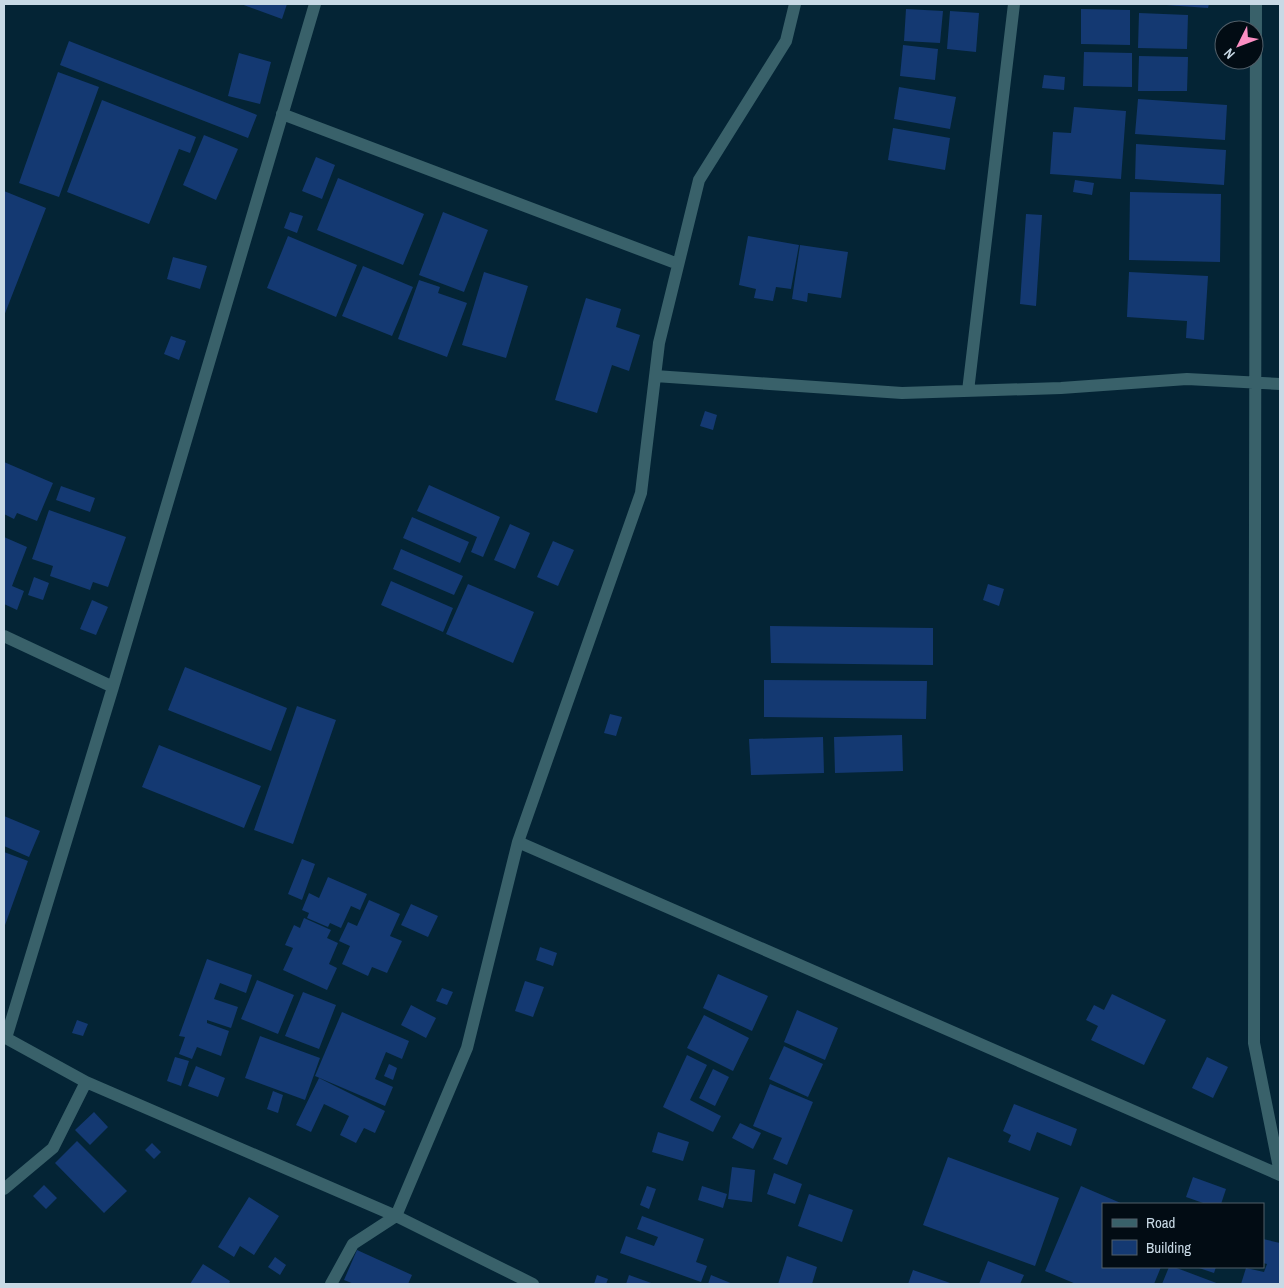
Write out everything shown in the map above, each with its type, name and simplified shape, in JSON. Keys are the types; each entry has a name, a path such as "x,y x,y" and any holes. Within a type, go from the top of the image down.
{"street":[{"path":"315,4 113,687 5,1037 86,1082 396,1216 533,1284"},
{"path":"331,1284 353,1244 396,1216 467,1048 518,842 642,493 659,343 699,180 786,40 795,4"},
{"path":"968,391 1014,4"},
{"path":"1256,4 1254,1043 1280,1174"},
{"path":"282,114 678,264"},
{"path":"655,376 902,393 1061,388 1187,378 1280,384"},
{"path":"4,636 113,687"},
{"path":"518,842 1280,1174"},
{"path":"4,1189 53,1148 86,1082"}],"building":[{"path":"241,4 287,4 282,19"},
{"path":"1166,4 1209,4 1208,8"},
{"path":"906,9 943,11 940,43 904,41"},
{"path":"1081,9 1130,10 1130,45 1081,44"},
{"path":"950,11 979,13 976,52 947,49"},
{"path":"1139,13 1188,15 1187,49 1138,48"},
{"path":"69,41 257,115 248,138 60,65"},
{"path":"903,45 938,49 935,80 900,76"},
{"path":"1084,52 1132,53 1132,87 1083,86"},
{"path":"239,53 271,62 260,104 228,96"},
{"path":"1139,56 1188,57 1187,91 1138,91"},
{"path":"58,72 99,87 59,197 19,183"},
{"path":"1044,75 1065,77 1064,90 1042,88"},
{"path":"899,87 956,97 950,129 894,119"},
{"path":"1138,99 1227,105 1225,140 1135,134"},
{"path":"102,100 196,137 190,153 179,149 149,224 67,192"},
{"path":"1074,107 1126,111 1121,179 1050,174 1053,132 1071,133"},
{"path":"893,128 950,138 945,170 888,160"},
{"path":"204,135 238,149 216,200 183,185"},
{"path":"1136,144 1226,150 1224,185 1135,179"},
{"path":"316,157 335,165 322,199 302,191"},
{"path":"338,178 424,214 403,265 317,230"},
{"path":"1075,180 1094,183 1092,195 1073,192"},
{"path":"4,191 46,208 4,316"},
{"path":"1130,192 1221,194 1220,262 1129,260"},
{"path":"290,212 303,216 297,233 284,228"},
{"path":"443,212 488,230 464,292 419,275"},
{"path":"1026,214 1042,215 1036,306 1020,304"},
{"path":"288,236 357,265 336,317 267,288"},
{"path":"748,236 799,245 791,289 776,287 773,301 754,298 756,289 739,285"},
{"path":"800,245 848,252 841,298 808,293 807,302 792,299"},
{"path":"173,257 207,266 200,289 167,279"},
{"path":"363,266 413,287 392,336 342,316"},
{"path":"484,272 528,286 506,358 462,345"},
{"path":"1129,272 1208,276 1204,340 1186,338 1187,321 1127,317"},
{"path":"419,280 440,287 438,293 467,303 447,357 398,339"},
{"path":"586,298 621,309 616,327 640,335 629,371 612,365 597,413 555,400"},
{"path":"171,336 186,341 179,360 164,354"},
{"path":"705,411 717,415 713,430 700,426"},
{"path":"4,462 53,483 37,521 17,513 14,519 4,514"},
{"path":"429,485 500,517 483,557 471,552 477,537 417,511"},
{"path":"61,486 95,498 90,512 56,500"},
{"path":"49,510 126,537 108,587 93,582 90,590 50,576 53,566 32,559"},
{"path":"412,517 469,542 460,563 403,538"},
{"path":"510,524 530,533 515,569 494,560"},
{"path":"4,537 27,547 12,586 24,591 17,610 4,604"},
{"path":"553,541 574,550 558,586 537,577"},
{"path":"401,549 463,576 454,595 393,569"},
{"path":"34,577 49,583 43,600 28,595"},
{"path":"391,581 453,608 443,632 381,605"},
{"path":"468,584 534,612 513,663 446,634"},
{"path":"988,584 1004,589 999,606 983,600"},
{"path":"92,600 108,607 96,635 80,629"},
{"path":"770,626 933,628 933,665 771,663"},
{"path":"185,667 287,708 271,751 168,710"},
{"path":"764,680 927,681 926,719 764,717"},
{"path":"297,706 336,720 293,844 254,830"},
{"path":"610,714 622,717 616,736 604,733"},
{"path":"902,735 903,771 835,773 834,737"},
{"path":"823,737 824,773 751,775 749,739"},
{"path":"159,745 261,786 244,828 142,787"},
{"path":"4,816 40,831 29,857 4,846"},
{"path":"4,852 28,861 4,928"},
{"path":"302,859 315,864 302,900 288,894"},
{"path":"328,877 367,894 360,910 351,906 341,928 330,923 328,927 307,918 309,913 302,910 309,893 319,898"},
{"path":"369,900 400,914 390,936 402,941 387,973 372,967 368,976 342,964 350,946 339,941 348,922 357,926"},
{"path":"411,904 438,916 428,937 401,925"},
{"path":"304,918 331,930 327,938 338,943 329,964 337,968 327,990 283,970 293,948 285,945 294,925 300,928"},
{"path":"540,947 557,953 553,966 536,960"},
{"path":"207,959 252,975 246,993 220,983 214,999 238,1007 231,1028 207,1020 207,1023 229,1031 221,1056 197,1047 192,1059 179,1054 185,1037 179,1036"},
{"path":"718,974 768,996 752,1031 703,1008"},
{"path":"257,980 294,995 278,1034 241,1019"},
{"path":"525,981 544,987 533,1017 515,1011"},
{"path":"442,988 453,992 447,1005 436,1001"},
{"path":"303,992 336,1005 319,1049 285,1036"},
{"path":"1112,994 1166,1020 1144,1065 1091,1040 1098,1026 1086,1020 1094,1005 1104,1010"},
{"path":"411,1005 436,1018 426,1038 401,1025"},
{"path":"797,1010 838,1028 825,1060 784,1042"},
{"path":"342,1012 409,1041 402,1059 386,1052 375,1079 393,1087 385,1106 315,1076"},
{"path":"704,1015 749,1038 733,1071 687,1048"},
{"path":"77,1020 88,1024 83,1036 72,1033"},
{"path":"260,1036 320,1058 305,1100 245,1078"},
{"path":"784,1046 823,1064 808,1097 769,1079"},
{"path":"687,1055 707,1065 690,1100 721,1116 713,1132 663,1107"},
{"path":"175,1057 189,1061 181,1086 167,1081"},
{"path":"1207,1057 1228,1067 1213,1098 1192,1088"},
{"path":"389,1064 397,1068 393,1080 384,1076"},
{"path":"196,1066 225,1078 218,1097 188,1086"},
{"path":"713,1069 729,1077 715,1106 699,1098"},
{"path":"319,1078 385,1111 375,1133 364,1128 356,1143 340,1135 349,1116 324,1104 311,1132 296,1125"},
{"path":"770,1084 813,1102 787,1165 773,1159 782,1138 753,1126"},
{"path":"273,1091 283,1095 278,1113 267,1109"},
{"path":"1014,1104 1077,1129 1071,1146 1037,1132 1030,1151 1008,1142 1011,1135 1003,1131"},
{"path":"94,1112 108,1127 90,1145 75,1130"},
{"path":"740,1123 761,1133 753,1149 732,1138"},
{"path":"658,1132 689,1142 683,1161 652,1152"},
{"path":"77,1141 127,1191 104,1213 55,1163"},
{"path":"152,1143 161,1152 154,1159 145,1150"},
{"path":"948,1157 1059,1198 1035,1266 923,1225"},
{"path":"732,1167 755,1170 752,1202 728,1199"},
{"path":"774,1173 802,1184 795,1204 767,1194"},
{"path":"1193,1177 1226,1189 1221,1203 1203,1203 1186,1197"},
{"path":"44,1185 57,1198 46,1209 33,1196"},
{"path":"647,1186 656,1189 649,1209 640,1205"},
{"path":"702,1186 727,1194 723,1208 698,1200"},
{"path":"1081,1186 1121,1203 1102,1203 1102,1268 1161,1268 1154,1284 1076,1284 1045,1271"},
{"path":"809,1194 853,1210 842,1242 798,1226"},
{"path":"249,1197 279,1216 254,1255 240,1246 234,1257 218,1247"},
{"path":"642,1216 704,1239 696,1262 707,1266 701,1282 620,1253 626,1236 654,1246 658,1237 637,1229"},
{"path":"1264,1239 1280,1243 1280,1284 1241,1284 1246,1268 1264,1272 1267,1264 1264,1263"},
{"path":"357,1250 412,1275 408,1284 354,1284 344,1280"},
{"path":"787,1256 817,1267 812,1284 778,1284"},
{"path":"275,1257 286,1265 280,1275 268,1267"},
{"path":"988,1261 1024,1275 1020,1284 979,1284"},
{"path":"203,1264 230,1281 229,1284 190,1284"},
{"path":"1169,1268 1177,1268 1219,1284 1162,1284"},
{"path":"1199,1268 1216,1268 1214,1273"},
{"path":"913,1270 953,1284 908,1284"},
{"path":"597,1275 608,1279 606,1284 594,1284"},
{"path":"629,1275 654,1284 626,1284"},
{"path":"711,1275 733,1284 708,1284"}]}
